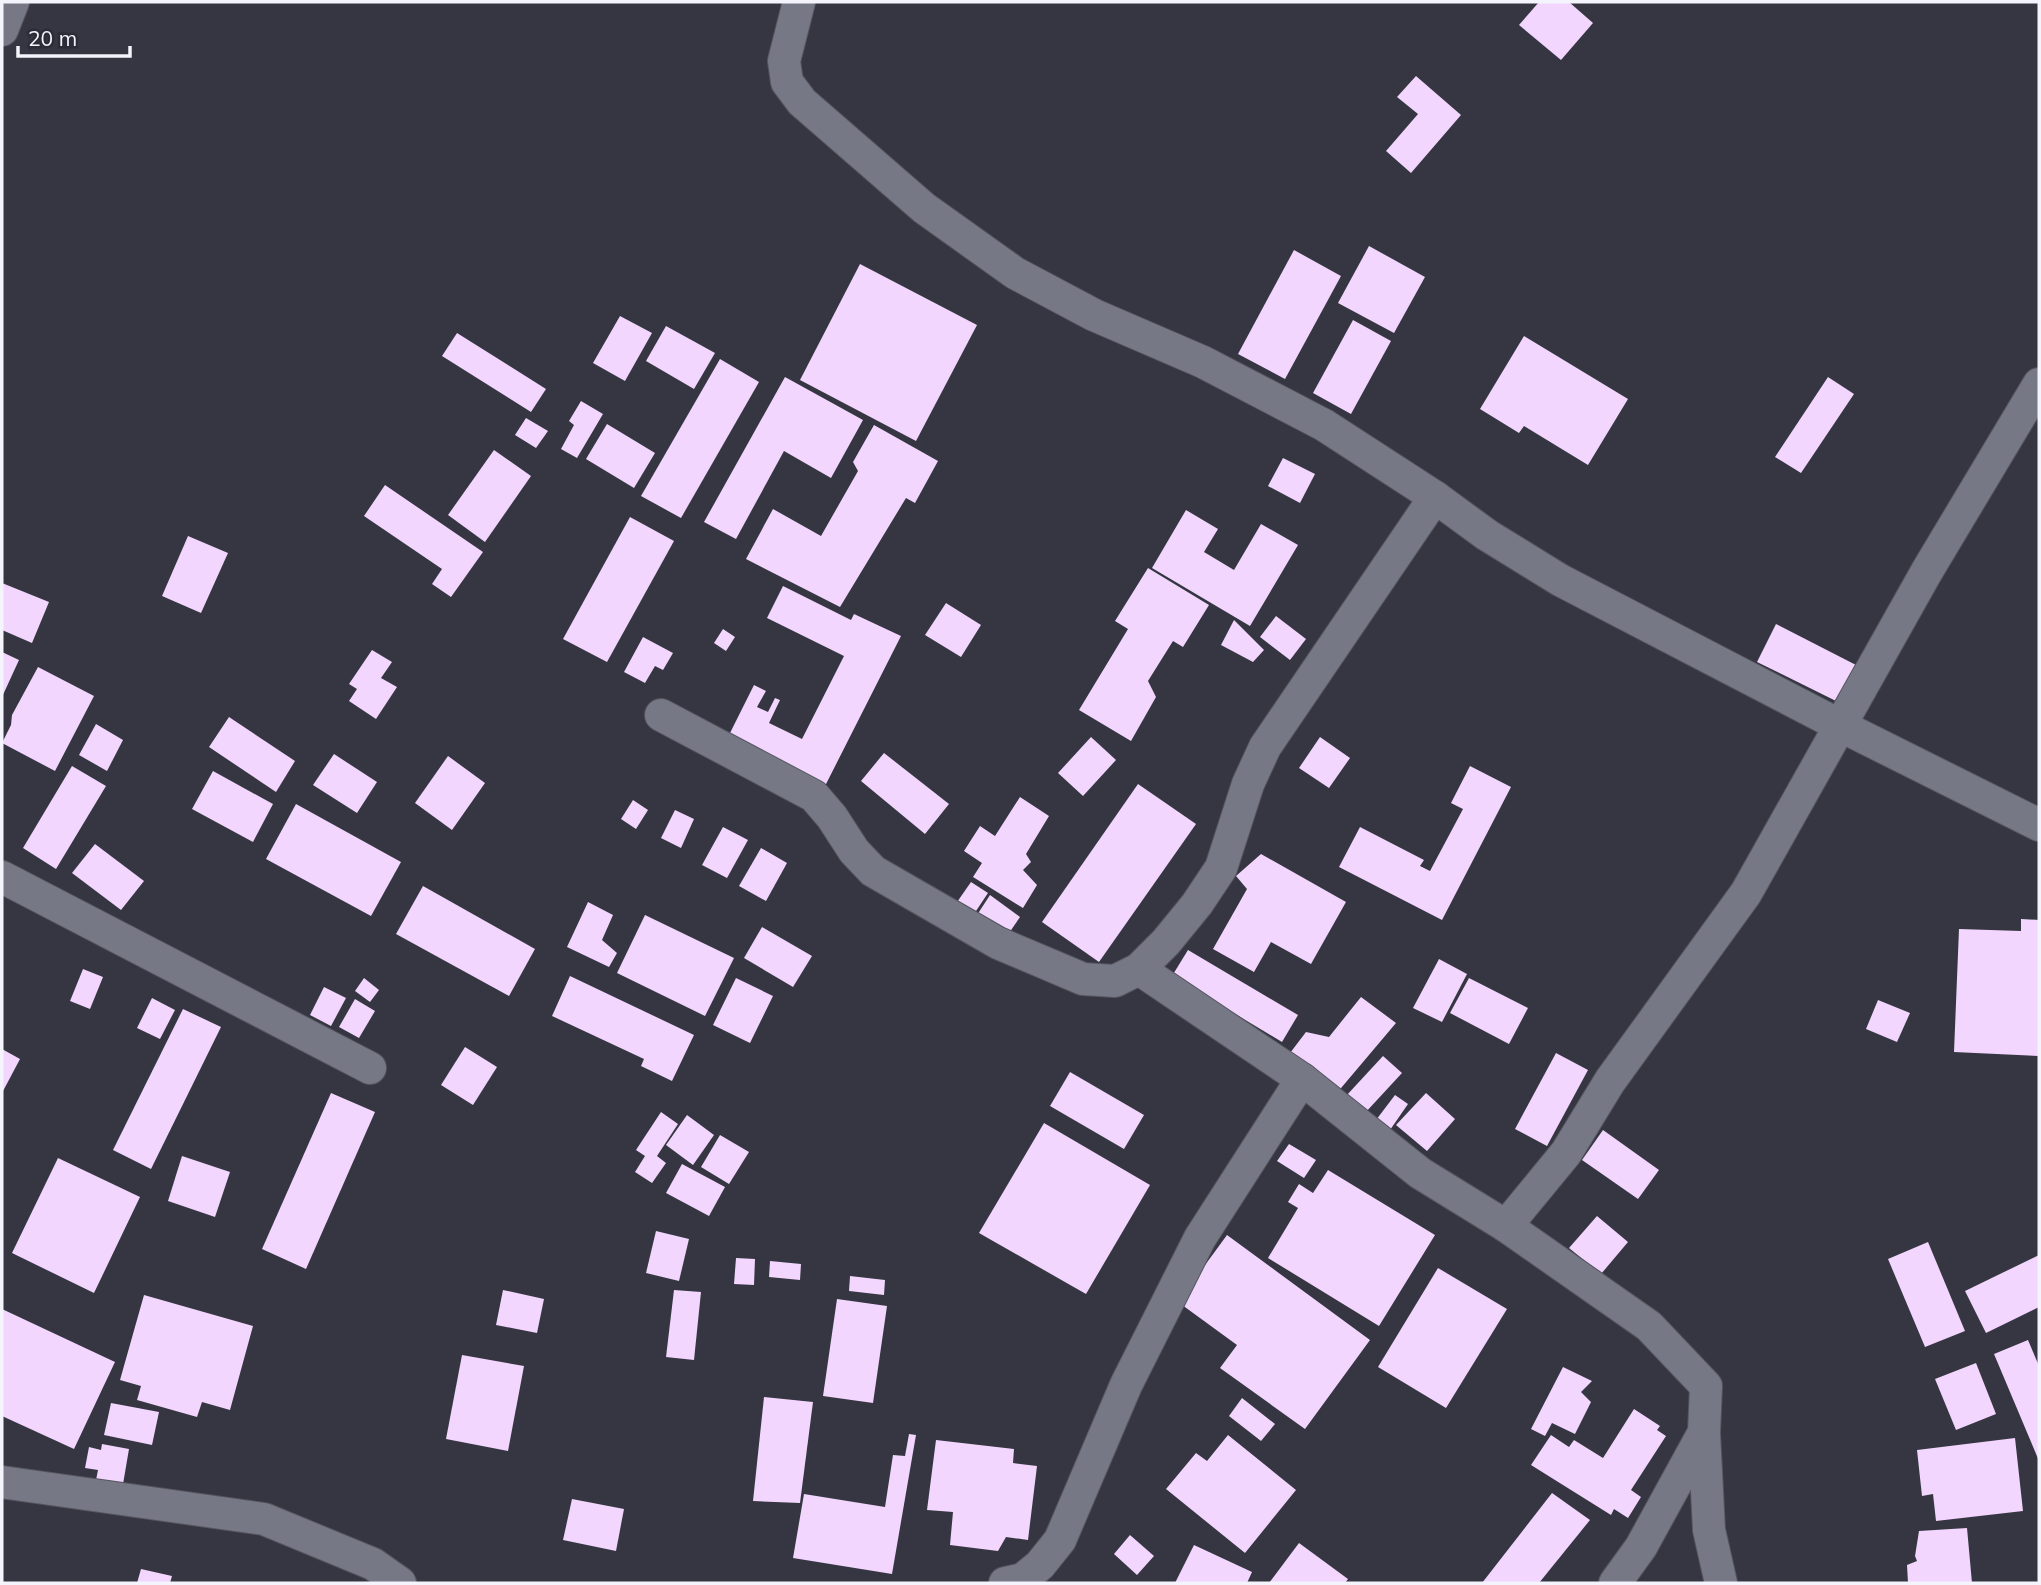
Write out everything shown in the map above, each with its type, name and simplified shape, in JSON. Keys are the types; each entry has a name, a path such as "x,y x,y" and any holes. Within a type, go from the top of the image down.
{"street":[{"path":"2,30 13,2"},
{"path":"799,2 784,61 787,82 802,102 924,208 1015,273 1094,315 1203,362 1324,425 1435,497 1487,535 1560,580 2039,825"},
{"path":"1506,1226 1566,1153 1610,1081 1746,893 1839,725 2039,384"},
{"path":"661,715 814,796 832,817 854,851 873,871 998,943 1083,979 1115,981 1139,969 1166,942 1197,904 1221,868 1248,783 1265,747 1435,497"},
{"path":"2,877 370,1068"},
{"path":"1139,969 1302,1079 1420,1172 1506,1226 1649,1326 1706,1386 1704,1433 1709,1530 1721,1583"},
{"path":"1018,1582 1040,1565 1060,1540 1126,1385 1200,1238 1302,1079"},
{"path":"1615,1583 1641,1547 1704,1433"},
{"path":"2,1482 264,1519 373,1564 400,1583"}],"building":[{"path":"1539,2 1569,2 1593,23 1561,60 1519,25"},
{"path":"1416,76 1461,115 1411,173 1386,151 1418,114 1397,97"},
{"path":"1369,246 1425,277 1394,333 1338,303"},
{"path":"1294,250 1341,276 1285,379 1238,354"},
{"path":"860,264 977,325 916,441 800,380"},
{"path":"620,316 652,333 625,381 593,363"},
{"path":"1353,320 1391,341 1351,414 1313,393"},
{"path":"666,326 715,353 694,389 646,361"},
{"path":"457,333 546,389 531,412 442,356"},
{"path":"1524,336 1628,399 1588,465 1524,426 1519,433 1480,409"},
{"path":"720,359 759,382 681,518 641,496"},
{"path":"785,377 863,420 831,478 784,451 736,539 704,522"},
{"path":"1828,377 1854,394 1801,473 1775,457"},
{"path":"581,401 603,414 577,458 561,449 574,425 569,421"},
{"path":"526,418 548,431 536,448 515,435"},
{"path":"607,424 655,453 634,488 586,459"},
{"path":"874,425 938,461 915,503 906,498 840,607 746,559 773,509 821,536 858,471 853,462"},
{"path":"494,450 531,476 485,542 448,515"},
{"path":"1283,458 1315,474 1300,503 1268,486"},
{"path":"385,485 483,552 451,597 432,584 442,569 364,516"},
{"path":"1186,510 1218,529 1204,552 1234,570 1261,524 1298,545 1250,626 1152,568"},
{"path":"630,517 674,541 607,662 563,639"},
{"path":"188,536 228,553 201,613 162,596"},
{"path":"1148,568 1209,605 1183,647 1173,641 1148,681 1156,697 1131,741 1079,710 1128,629 1115,621"},
{"path":"2,583 49,602 32,643 2,630"},
{"path":"783,586 851,620 854,614 901,636 823,790 726,741 754,685 766,691 757,707 768,712 775,698 780,700 769,723 802,739 844,656 767,618"},
{"path":"946,603 981,625 961,657 925,635"},
{"path":"1276,616 1306,639 1290,660 1260,637"},
{"path":"1234,620 1264,650 1253,662 1221,645"},
{"path":"1776,624 1856,665 1838,702 1757,662"},
{"path":"723,629 735,637 726,651 714,643"},
{"path":"643,637 673,653 663,670 655,666 645,683 624,672"},
{"path":"372,650 392,662 381,678 397,687 376,719 349,701 357,689 349,684"},
{"path":"2,652 19,660 2,697"},
{"path":"38,667 94,696 55,771 2,743 11,725 12,715"},
{"path":"229,717 295,761 276,792 209,747"},
{"path":"96,724 123,740 107,771 79,755"},
{"path":"1091,737 1116,760 1083,796 1058,773"},
{"path":"1320,737 1350,758 1329,788 1299,768"},
{"path":"884,753 949,804 925,834 861,781"},
{"path":"334,754 377,782 357,813 313,785"},
{"path":"448,756 485,783 452,830 415,803"},
{"path":"72,766 106,786 56,869 23,848"},
{"path":"1470,766 1511,787 1442,920 1339,867 1360,827 1424,860 1420,866 1430,871 1463,809 1451,803"},
{"path":"213,771 273,804 253,842 192,809"},
{"path":"1138,784 1196,824 1099,962 1042,922"},
{"path":"1020,797 1049,816 1026,854 1031,862 1023,870 1037,885 1023,908 973,877 982,863 964,851 980,826 995,836"},
{"path":"633,800 648,810 636,829 621,819"},
{"path":"296,804 401,862 371,916 266,859"},
{"path":"675,810 694,819 681,848 661,838"},
{"path":"723,827 748,840 727,878 702,865"},
{"path":"95,844 144,881 121,910 72,873"},
{"path":"761,848 787,863 766,901 739,886"},
{"path":"1261,854 1346,902 1311,964 1271,942 1254,972 1213,949 1247,889 1236,876"},
{"path":"971,882 988,893 972,917 955,905"},
{"path":"423,886 535,949 509,996 396,934"},
{"path":"990,895 1020,917 1007,936 977,915"},
{"path":"588,902 613,915 602,940 617,953 609,967 567,947"},
{"path":"645,915 734,958 705,1016 617,973"},
{"path":"2021,919 2039,920 2039,1056 1954,1052 1959,929 2021,931"},
{"path":"762,927 812,956 793,987 744,958"},
{"path":"1188,950 1298,1015 1282,1042 1172,976"},
{"path":"1439,959 1467,974 1442,1022 1413,1008"},
{"path":"83,969 103,977 90,1009 70,1001"},
{"path":"570,976 694,1035 672,1081 641,1066 644,1059 552,1016"},
{"path":"364,978 379,990 370,1002 355,991"},
{"path":"736,978 773,996 750,1043 713,1025"},
{"path":"1469,978 1528,1008 1509,1044 1450,1013"},
{"path":"324,987 346,998 331,1026 310,1015"},
{"path":"1361,997 1396,1023 1336,1094 1287,1057 1306,1032 1329,1037"},
{"path":"152,998 175,1010 160,1039 137,1028"},
{"path":"355,999 375,1011 359,1038 339,1027"},
{"path":"1878,1000 1910,1013 1897,1042 1866,1029"},
{"path":"183,1009 221,1027 151,1169 113,1150"},
{"path":"465,1047 497,1067 473,1105 441,1085"},
{"path":"2,1049 20,1059 2,1093"},
{"path":"1556,1053 1588,1070 1547,1146 1515,1129"},
{"path":"1383,1056 1402,1073 1365,1113 1346,1096"},
{"path":"1070,1072 1144,1115 1124,1149 1050,1106"},
{"path":"331,1093 375,1112 306,1269 262,1249"},
{"path":"1426,1093 1455,1119 1427,1151 1396,1125"},
{"path":"1395,1095 1408,1104 1390,1130 1373,1124"},
{"path":"661,1112 678,1124 657,1156 666,1163 652,1183 635,1172 645,1156 636,1150"},
{"path":"687,1115 714,1135 693,1165 666,1145"},
{"path":"1044,1123 1150,1185 1086,1294 979,1233"},
{"path":"1603,1130 1659,1170 1638,1199 1582,1160"},
{"path":"720,1135 749,1152 729,1184 701,1167"},
{"path":"1289,1144 1316,1160 1304,1178 1277,1161"},
{"path":"182,1156 230,1172 215,1217 168,1201"},
{"path":"58,1158 140,1197 94,1293 12,1253"},
{"path":"682,1164 725,1187 709,1216 666,1193"},
{"path":"1328,1170 1435,1235 1379,1326 1268,1258 1298,1208 1288,1202 1299,1184 1313,1193"},
{"path":"1597,1216 1628,1242 1601,1274 1569,1248"},
{"path":"656,1231 689,1239 679,1281 646,1273"},
{"path":"1227,1235 1370,1340 1305,1429 1220,1368 1237,1345 1178,1302"},
{"path":"1928,1242 1965,1331 1925,1347 1888,1259"},
{"path":"2039,1255 2039,1307 1986,1333 1965,1291"},
{"path":"736,1258 755,1259 754,1285 734,1284"},
{"path":"770,1261 801,1264 800,1280 769,1277"},
{"path":"1438,1268 1507,1309 1446,1408 1378,1367"},
{"path":"850,1276 885,1280 884,1295 849,1291"},
{"path":"503,1290 544,1299 537,1333 496,1325"},
{"path":"674,1290 701,1292 694,1360 666,1357"},
{"path":"144,1295 253,1326 230,1410 202,1402 197,1417 137,1400 141,1386 120,1380"},
{"path":"837,1299 887,1306 873,1403 823,1396"},
{"path":"2,1309 115,1362 74,1449 2,1416"},
{"path":"2028,1340 2039,1366 2039,1461 1994,1354"},
{"path":"462,1355 524,1366 508,1451 446,1439"},
{"path":"1976,1363 1996,1414 1956,1430 1935,1379"},
{"path":"1563,1367 1592,1381 1581,1392 1591,1402 1575,1434 1552,1423 1545,1436 1531,1429"},
{"path":"764,1397 813,1402 800,1503 753,1501"},
{"path":"1242,1398 1275,1424 1261,1441 1229,1416"},
{"path":"111,1403 159,1412 152,1445 104,1435"},
{"path":"1634,1409 1660,1426 1657,1430 1666,1436 1631,1490 1641,1497 1628,1518 1614,1509 1611,1515 1531,1465 1551,1435 1569,1447 1574,1440 1603,1458"},
{"path":"909,1434 916,1435 892,1574 793,1558 804,1494 885,1507 893,1455 905,1456"},
{"path":"1228,1435 1296,1490 1245,1553 1166,1489 1196,1453 1207,1461"},
{"path":"2015,1438 2023,1511 1936,1521 1933,1494 1922,1496 1917,1450"},
{"path":"936,1440 1014,1449 1013,1463 1037,1466 1028,1540 1006,1537 998,1551 950,1545 953,1512 927,1510"},
{"path":"102,1444 129,1449 122,1490 95,1485 98,1470 85,1468 89,1447 101,1450"},
{"path":"1552,1493 1590,1520 1539,1583 1482,1583"},
{"path":"572,1499 624,1509 616,1551 563,1540"},
{"path":"1967,1528 1972,1583 1908,1583 1907,1565 1917,1561 1915,1556 1919,1531"},
{"path":"1130,1535 1154,1556 1137,1575 1114,1554"},
{"path":"1299,1543 1348,1579 1345,1583 1269,1583"},
{"path":"1194,1545 1252,1572 1247,1583 1175,1583"},
{"path":"141,1569 172,1576 170,1583 137,1583"}]}
